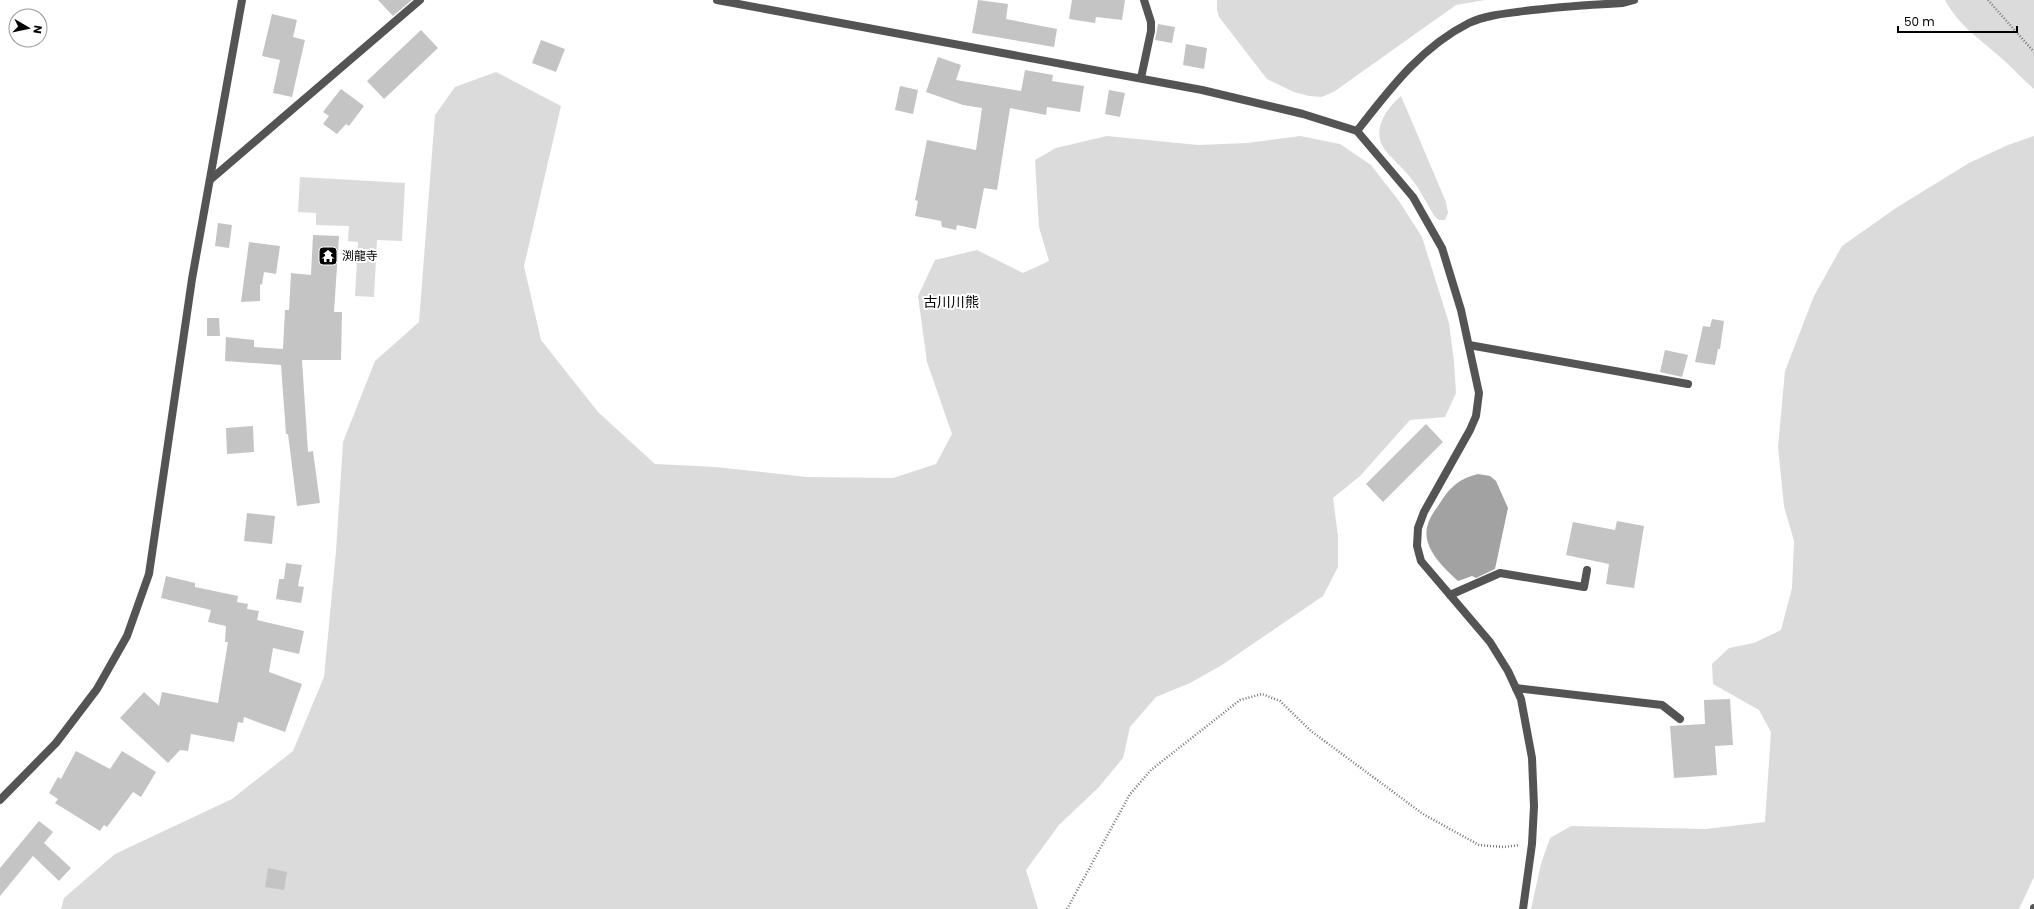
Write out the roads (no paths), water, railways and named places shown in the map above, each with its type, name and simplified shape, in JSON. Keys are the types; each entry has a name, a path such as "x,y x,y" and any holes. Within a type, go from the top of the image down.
{"street":[{"path":"0,800 56,743 97,688 127,636 149,574 192,280 242,0"},
{"path":"210,180 420,0"},
{"path":"717,0 1202,90 1303,114 1356,131 1413,197 1442,248 1461,310 1480,393 1476,416 1470,430 1424,512 1418,528 1417,546 1421,561 1490,642 1521,699 1532,758 1534,806 1532,844 1523,909"},
{"path":"1141,78 1151,31 1151,22 1144,0"},
{"path":"1356,131 1386,94 1421,55 1470,22 1492,15 1531,10 1623,3 1634,0"},
{"path":"1469,345 1688,384"},
{"path":"1450,595 1500,573 1584,587 1586,570"},
{"path":"1516,688 1662,705 1680,719"}],"place":[{"name":"渕龍寺","path":"328,256"}],"district":[{"name":"古川川熊","path":"951,302"}]}
